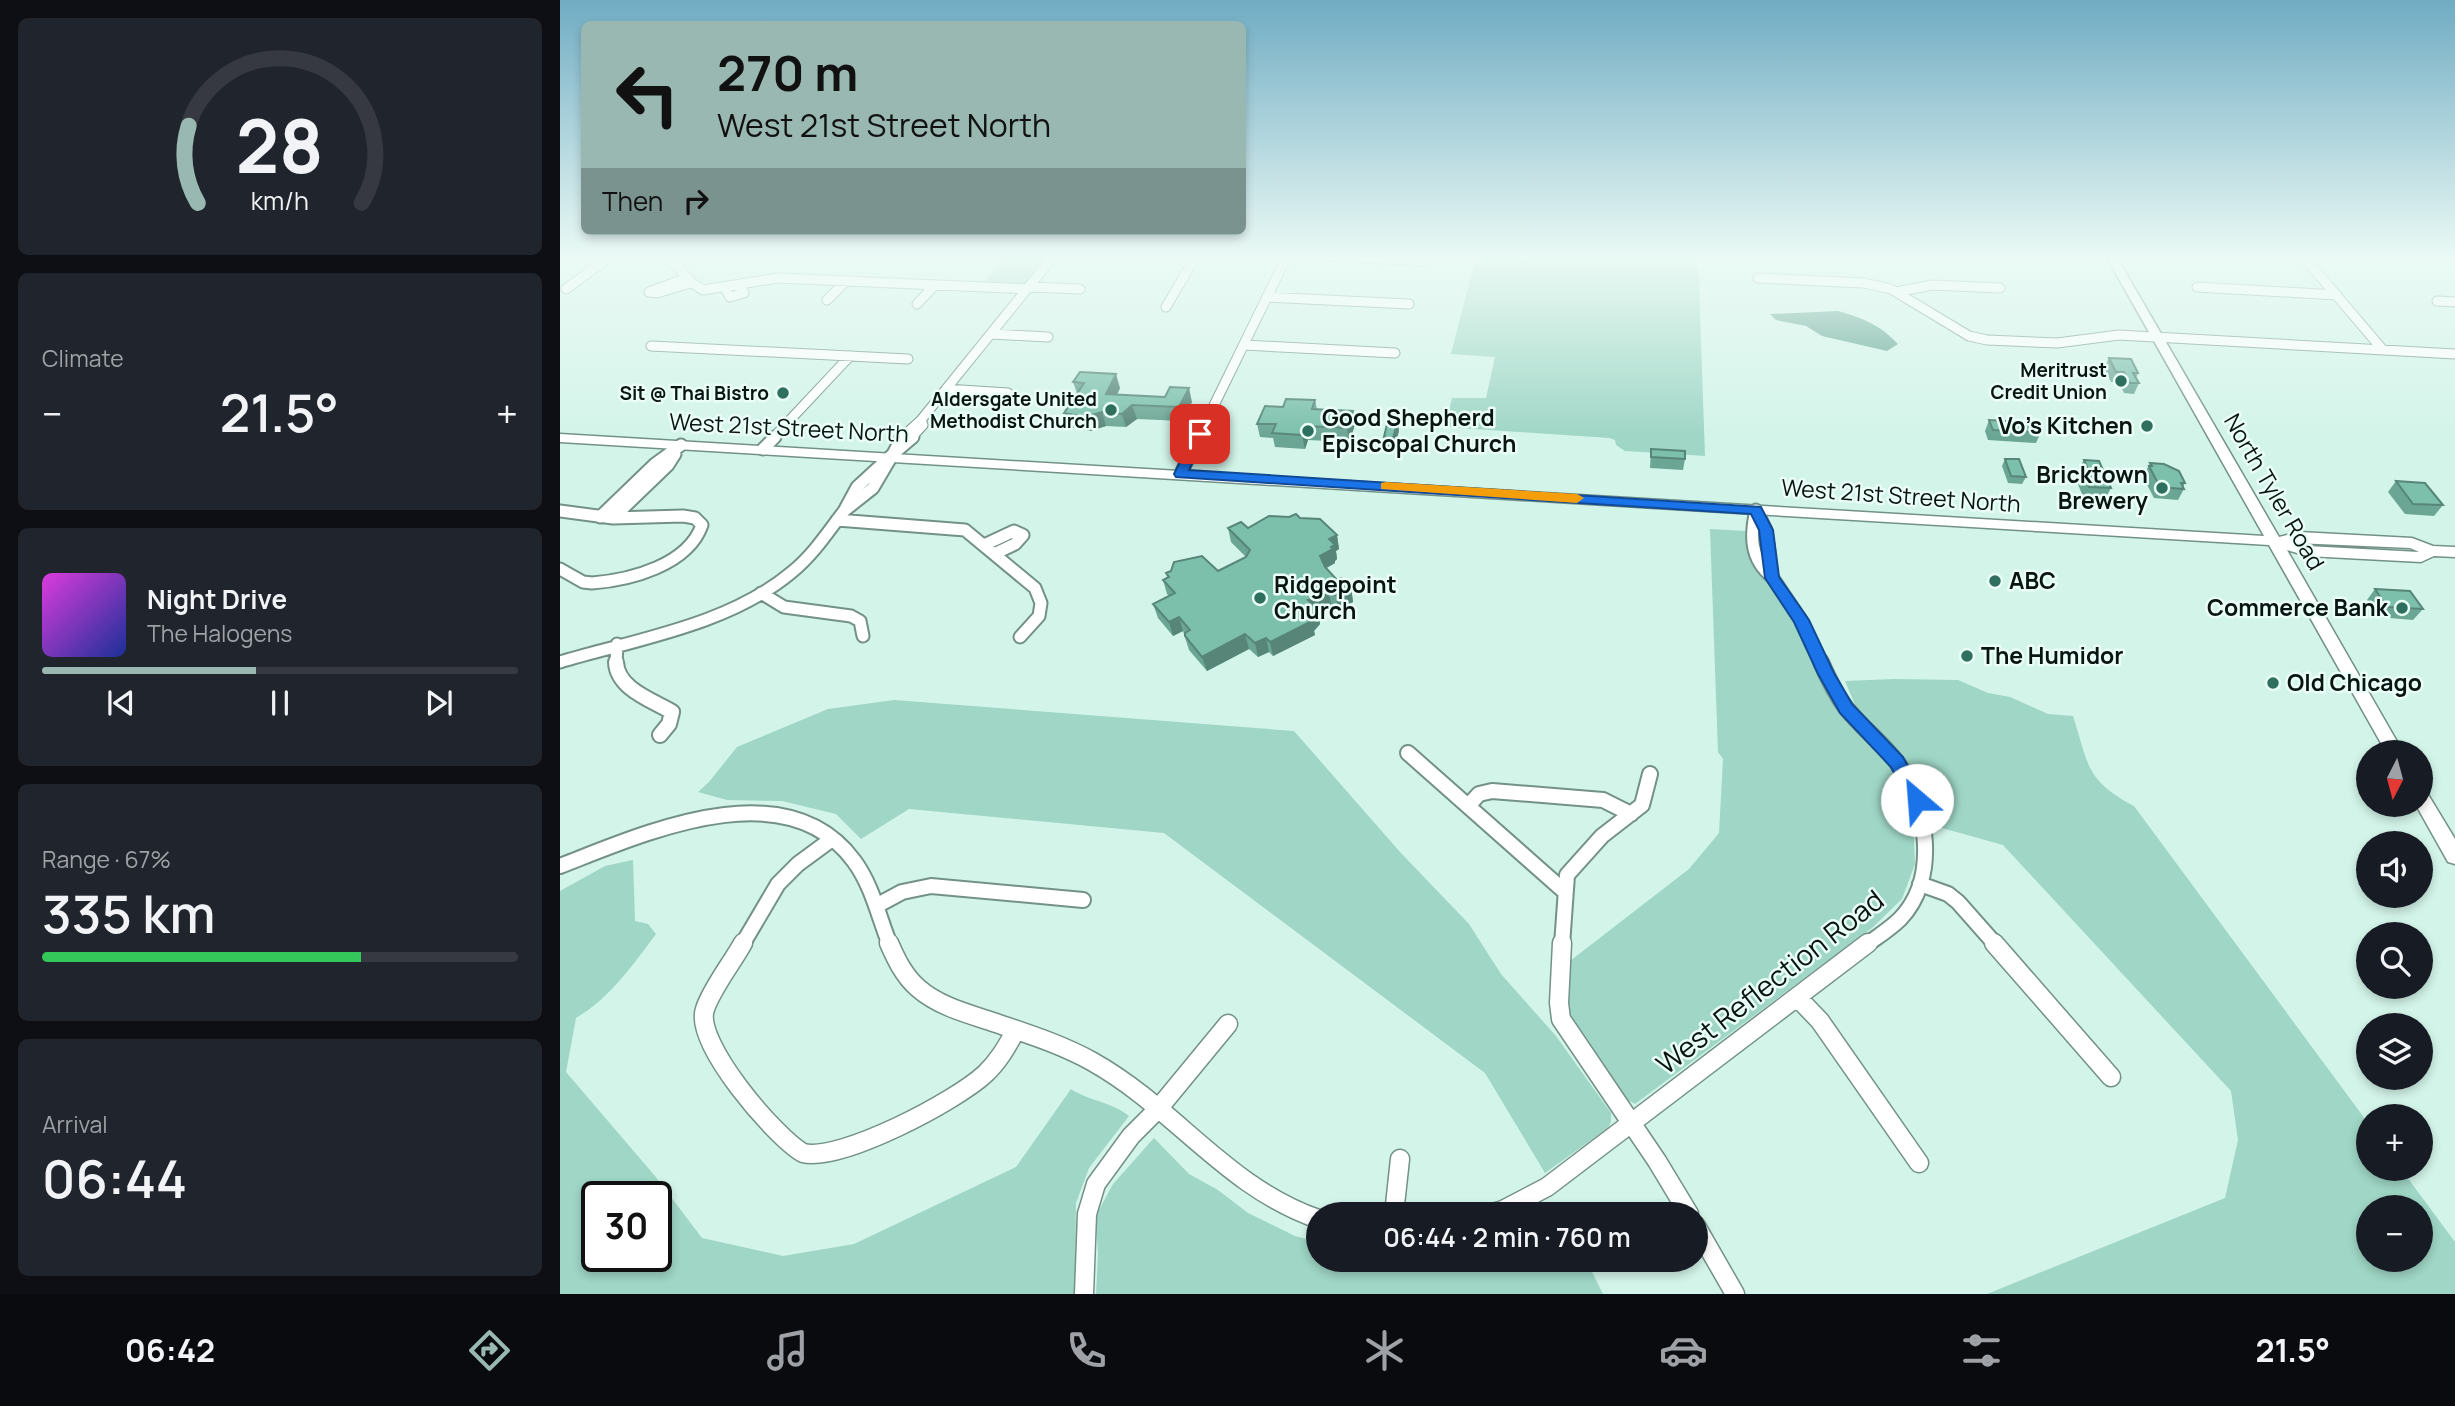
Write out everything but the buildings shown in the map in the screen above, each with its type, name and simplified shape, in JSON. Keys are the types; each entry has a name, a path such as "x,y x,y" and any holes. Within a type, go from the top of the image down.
{"main road":[{"name":"North Tyler Road","path":"2145,316 2388,740"},
{"name":"West 21st Street North","path":"560,438 2274,541 2307,551 2421,557 2431,551 2455,552"},
{"path":"2432,817 2455,856"}],"street":[{"path":"560,662 721,613 761,593 799,566 840,516 848,499 866,477 914,438 923,425 921,420 1005,316"},
{"path":"1181,474 1258,316"},
{"path":"1936,316 1978,339 2057,343 2119,335 2455,354"},
{"path":"2355,316 2383,350"},
{"path":"991,334 1048,337"},
{"path":"1244,345 1395,353"},
{"path":"651,346 908,359"},
{"path":"763,449 850,356"},
{"path":"946,389 1008,393"},
{"path":"600,517 681,444"},
{"path":"613,518 668,465 681,444"},
{"name":"West Reflection Road","path":"1518,1202 1547,1187 1900,919 1911,904 1920,884 1926,850 1923,825 1908,780 1897,762 1846,708 1826,674 1801,620 1772,578 1760,569 1752,549 1751,529 1756,510"},
{"path":"560,511 613,518 683,516 695,518 702,525 700,535 686,552 671,563 655,568 595,582 581,582 568,570 560,569"},
{"path":"840,516 965,530 1035,588 1041,603 1039,615 1020,637"},
{"path":"984,545 1014,531 1023,535 1015,544 994,554"},
{"path":"761,593 784,607 851,616 860,621 863,636"},
{"path":"617,644 616,670 619,677 673,712 660,736"},
{"path":"1408,752 1564,891"},
{"path":"1650,774 1642,805 1602,836 1567,875 1559,1003 1561,1018 1681,1202"},
{"path":"1468,806 1479,794 1492,791 1603,800 1631,814"},
{"path":"560,866 664,827 727,814 764,813 784,816 811,826 849,853 876,906 885,934 908,977 917,987 961,1012 1053,1042 1105,1069 1158,1108 1232,1172 1275,1200 1306,1214"},
{"path":"832,839 798,864 778,884 704,1010 704,1027 721,1063 763,1115 800,1152 814,1155 831,1152 937,1106 971,1085 999,1058 1016,1030"},
{"path":"1920,884 1948,894 1958,902 2111,1077"},
{"path":"876,906 902,892 931,886 1083,900"},
{"path":"1797,997 1820,1021 1920,1163"},
{"path":"1084,1294 1087,1214 1096,1184 1131,1136 1228,1024"},
{"path":"1395,1202 1400,1159"},
{"path":"1708,1247 1735,1294"}],"shaded area":[{"path":"1461,316 1700,316 1705,456 1625,451 1616,445 1615,440 1609,438 1445,427 1452,398 1486,398 1495,357 1451,354"},
{"path":"1772,316 1856,316 1885,332 1898,344 1887,351 1822,336 1806,326 1776,320"},
{"path":"1710,529 1745,531 1751,559 1798,626 1829,698 1886,762 1906,794 1913,813 1915,864 1902,899 1872,928 1635,1104 1624,1098 1570,1023 1567,1009 1570,961 1689,869 1719,833 1723,759 1718,752"},
{"path":"1958,680 1988,693 2010,697 2048,714 2073,716 2086,759 2097,779 2118,797 2134,806 2356,1107 2356,1181 2410,1181 2420,1195 2356,1195 2356,1272 2433,1272 2433,1212 2455,1242 2455,1294 1987,1294 2225,1198 2238,1140 2231,1091 2003,845 1935,826 1917,779 1895,748 1856,707 1845,681"},
{"path":"894,700 1294,731 1400,852 1469,924 1501,974 1556,1036 1611,1113 1608,1128 1545,1173 1485,1073 1164,833 909,809 861,839 836,814 782,801 727,800 698,792 737,747 828,709"},
{"path":"633,860 635,921 648,924 656,934 610,991 576,1018 566,1072 659,1181 581,1181 581,1272 672,1272 672,1198 702,1238 783,1256 854,1244 1016,1167 1071,1089 1129,1116 1089,1168 1076,1203 1075,1294 560,1294 560,891 605,866"},
{"path":"1154,1138 1189,1174 1218,1190 1248,1213 1306,1239 1306,1272 1592,1272 1603,1294 1096,1294 1096,1221 1113,1184"}],"slow traffic":[{"path":"1386,486 1577,498"}],"place":[{"name":"Meritrust Credit Union","path":"2121,381"},
{"name":"Sit @ Thai Bistro","path":"783,393"},
{"name":"Aldersgate United Methodist Church","path":"1111,410"},
{"name":"Vo's Kitchen","path":"2147,426"},
{"name":"Good Shepherd Episcopal Church","path":"1308,431"},
{"name":"Bricktown Brewery","path":"2162,488"},
{"name":"ABC","path":"1995,581"},
{"name":"Ridgepoint Church","path":"1260,598"},
{"name":"Commerce Bank","path":"2402,608"},
{"name":"The Humidor","path":"1967,656"},
{"name":"Old Chicago","path":"2273,683"}],"route":[{"path":"1200,434 1181,474 1756,510 1766,530 1772,578 1801,620 1826,674 1846,708 1857,723 1897,762 1917,800"}]}
